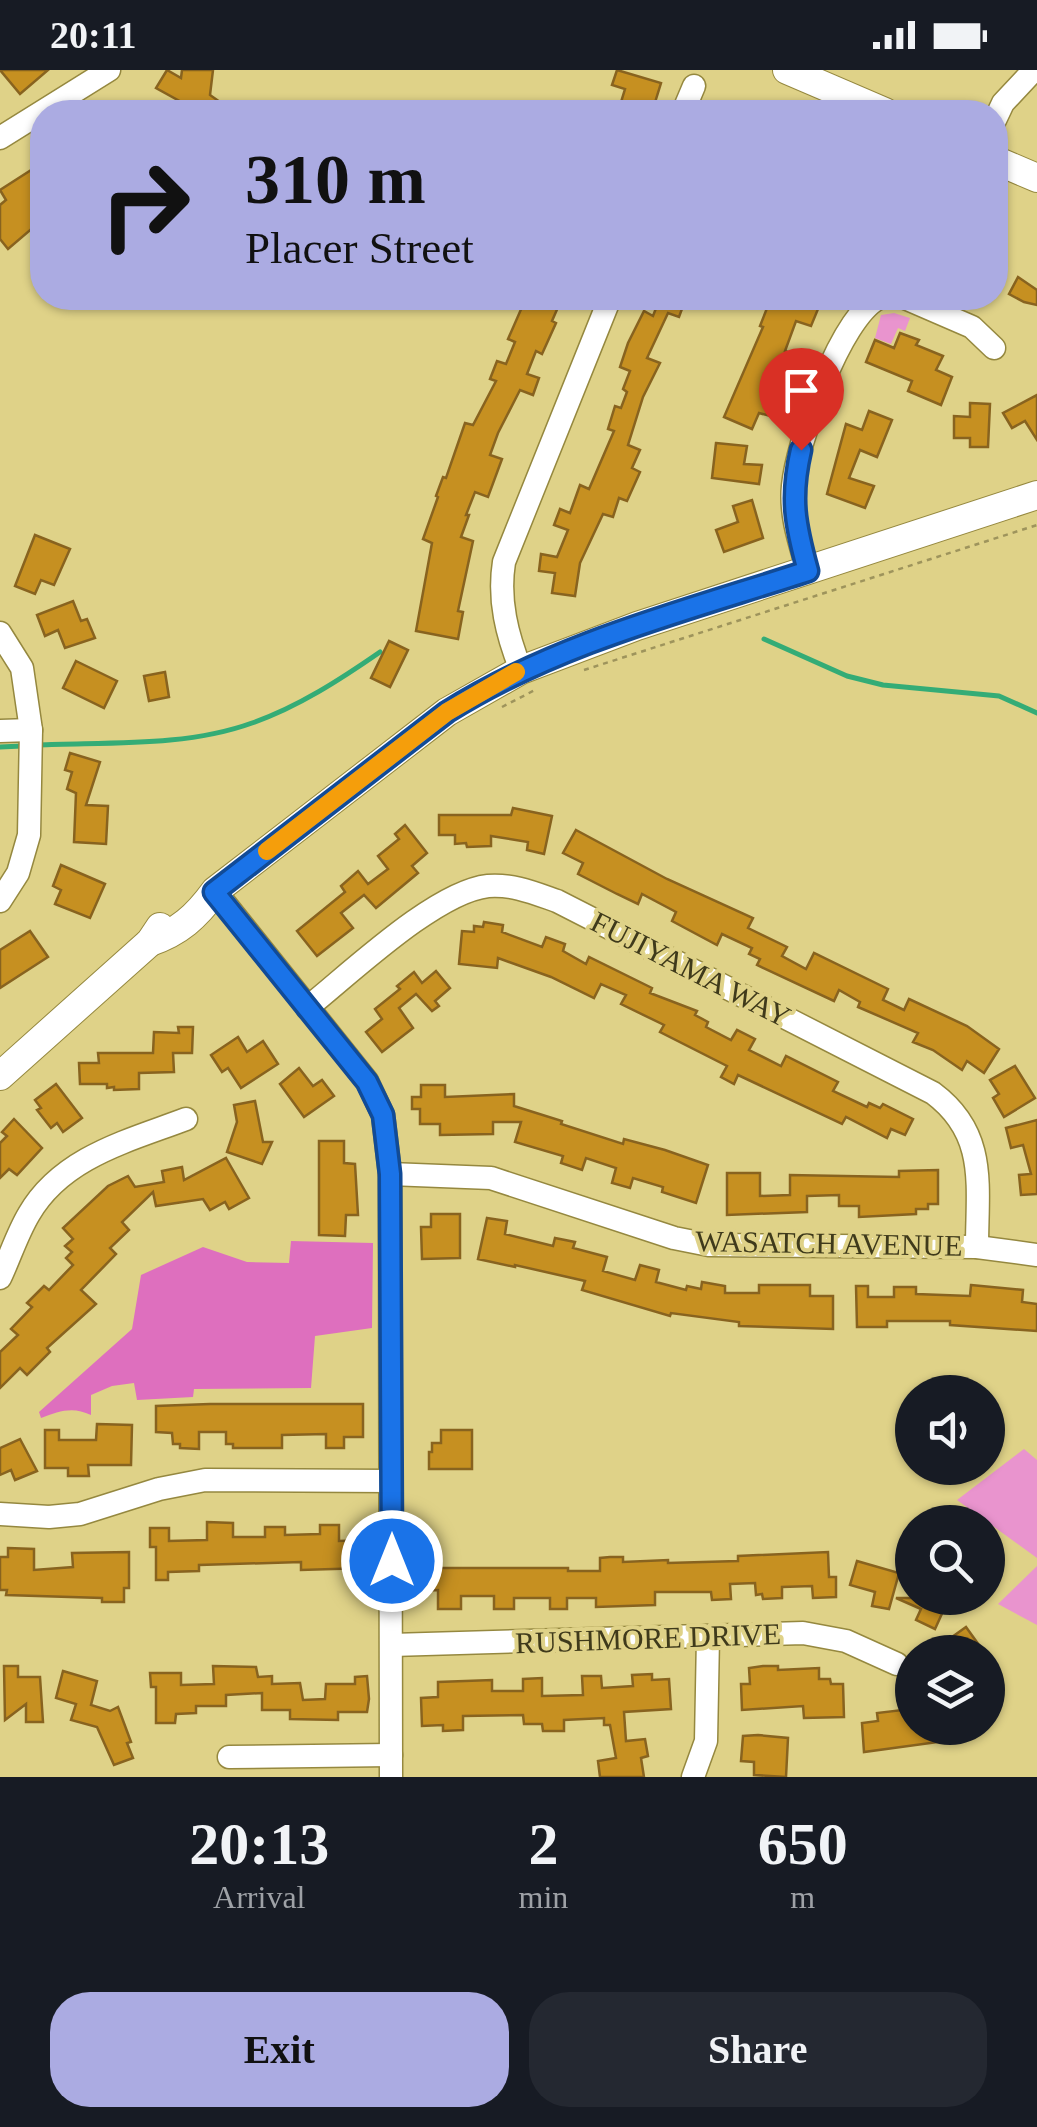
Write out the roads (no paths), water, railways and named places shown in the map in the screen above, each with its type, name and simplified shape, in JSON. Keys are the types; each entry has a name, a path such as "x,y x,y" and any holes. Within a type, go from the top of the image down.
{"main road":[{"path":"787,70 857,100"},
{"path":"1008,166 1037,178"},
{"path":"0,1076 150,942 164,920 188,899 214,892 447,712 521,670 636,626 1037,495"}],"street":[{"path":"61,100 109,70"},
{"path":"1006,100 1034,70"},
{"path":"689,100 694,86"},
{"path":"0,138 30,119"},
{"path":"521,670 504,614 504,562 605,310"},
{"path":"808,571 793,509 793,484 828,368 863,310"},
{"path":"932,310 972,327 994,348"},
{"path":"0,633 22,668 31,730 29,835 18,874 0,901"},
{"path":"0,732 31,730"},
{"name":"FUJIYAMA WAY","path":"308,1008 440,902 491,886 526,890 574,910 946,1102 968,1129 976,1154 978,1247"},
{"path":"214,892 374,1094 385,1124 390,1174 391,1766 229,1757"},
{"path":"0,1278 22,1225 49,1188 105,1149 186,1119"},
{"name":"WASATCH AVENUE","path":"390,1174 491,1178 674,1238 709,1245 978,1247 1037,1255"},
{"path":"0,1514 80,1514 159,1488 205,1480 391,1481"},
{"name":"RUSHMORE DRIVE","path":"392,1644 803,1633 860,1646 895,1663"},
{"path":"693,1777 706,1741 708,1637"}],"waterway":[{"path":"764,639 847,676 883,685 999,696 1037,713"},
{"path":"38,745 146,742 227,731 302,701 380,652"},
{"path":"0,747 22,746"}]}
